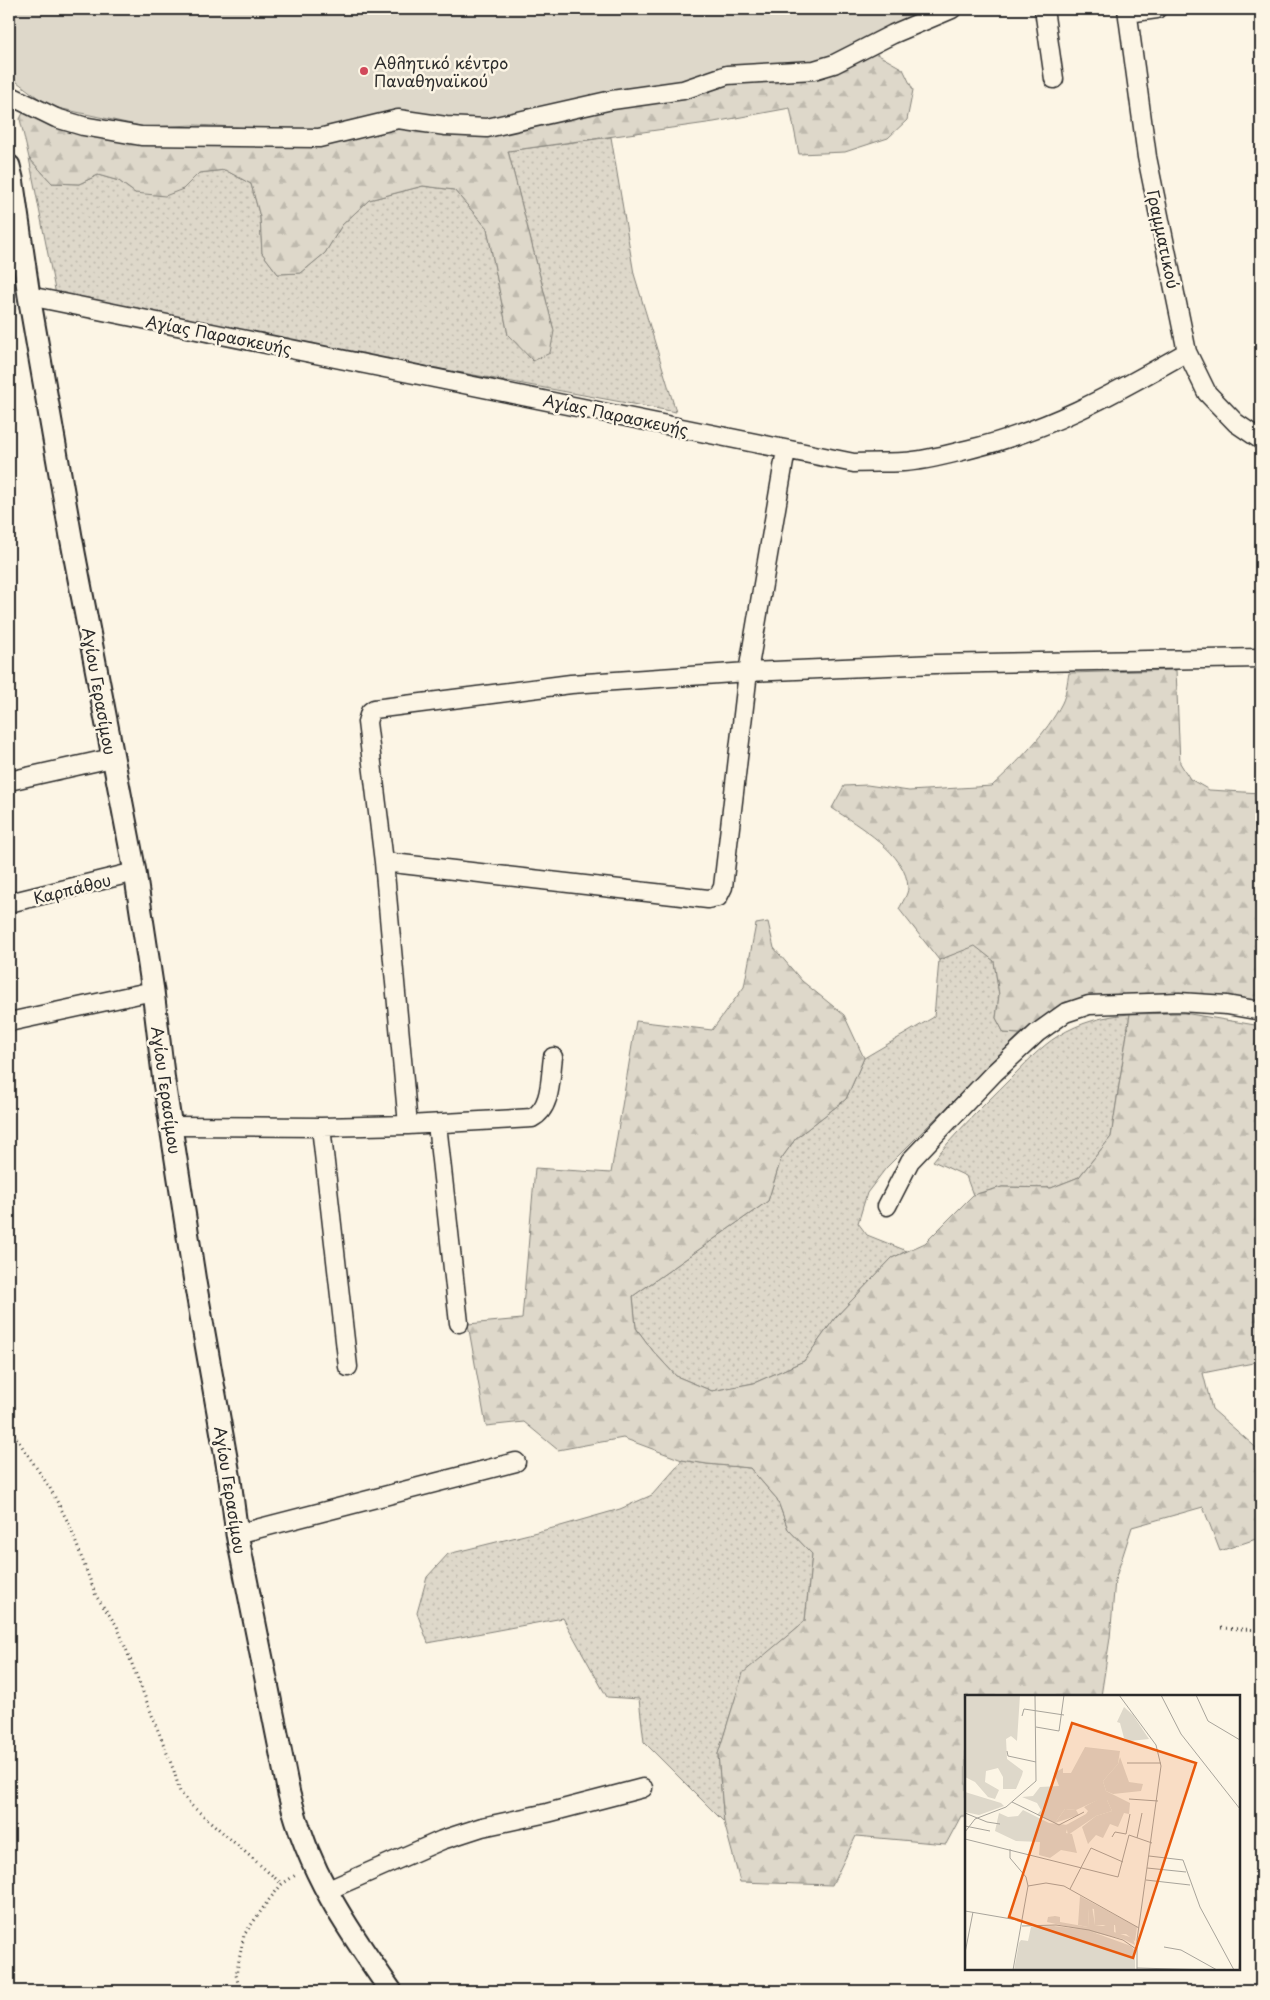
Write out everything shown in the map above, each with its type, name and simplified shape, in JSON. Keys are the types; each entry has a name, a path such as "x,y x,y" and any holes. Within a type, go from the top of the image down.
{"street":[{"path":"9,95 56,118 83,126 141,136 319,138 398,119 446,126 487,128 612,100 683,90 726,74 814,70 834,64 885,38 952,9"},
{"path":"1044,9 1054,79"},
{"path":"1127,11 1157,9"},
{"name":"Γραμματικού","path":"1127,11 1148,157 1187,352 1207,393 1236,423 1261,440"},
{"name":"Αγίου Γερασίμου","path":"9,166 29,296 112,758 135,872 153,991 164,1082 195,1282 230,1480 237,1534 289,1794 297,1825 312,1864 354,1939 391,1991"},
{"name":"Αγίας Παρασκευής","path":"29,296 483,386 854,463 904,462 945,456 1030,432 1068,417 1114,394 1187,352"},
{"path":"384,862 714,899 722,893 748,672 786,450"},
{"path":"408,1125 384,862 368,722 370,712 374,709 571,684 748,672 935,664 1261,658"},
{"path":"9,781 112,758"},
{"name":"Καρπάθου","path":"9,903 135,872"},
{"path":"9,1022 153,991"},
{"path":"887,1206 910,1161 994,1073 1037,1033 1065,1013 1089,1005 1178,1002 1227,1005 1261,1011"},
{"path":"171,1126 321,1127 437,1124 532,1118 540,1114 545,1106 553,1057"},
{"path":"437,1124 459,1323"},
{"path":"321,1127 348,1367"},
{"path":"237,1534 516,1462"},
{"path":"326,1891 387,1863 466,1832 643,1788"}],"path":[{"path":"11,1430 50,1488 70,1524 96,1596 117,1626 174,1771 180,1792 191,1805 282,1884"},
{"path":"1221,1628 1261,1630"},
{"path":"240,1991 236,1975 244,1935 282,1884 312,1864"}],"green space":[{"name":"Αθλητικό κέντρο Παναθηναϊκού","path":"9,9 939,9 825,61 809,64 735,65 673,85 506,119 317,131 195,125 145,127 49,106 9,76"},
{"path":"875,53 903,69 913,90 907,120 888,138 845,152 799,154 790,108 714,122 508,151 554,331 550,353 533,361 508,335 487,228 454,190 423,186 369,200 342,225 325,253 301,273 278,274 262,253 260,217 251,184 225,170 199,173 183,189 165,196 135,193 119,181 98,175 79,184 52,183 29,158 20,119 24,111 59,126 146,145 327,141 400,127"},
{"path":"611,137 634,274 676,412 272,338 56,295 29,158 52,183 79,184 98,175 119,181 135,193 183,189 199,173 225,170 251,184 260,217 262,253 278,274 301,273 325,253 342,225 369,200 423,186 454,190 487,228 508,335 554,331 508,151"},
{"path":"1176,670 1180,763 1190,779 1209,790 1261,793 1261,1005 1100,999 1065,1002 1020,1034 1004,1033 996,1018 999,995 994,961 975,946 939,960 899,909 908,888 906,875 899,863 890,852 867,832 832,808 844,786 867,785 909,791 992,786 1021,758 1056,714 1063,700 1069,673"},
{"path":"768,922 774,948 802,981 844,1015 864,1058 846,1099 796,1138 781,1159 768,1201 633,1296 636,1328 653,1351 676,1376 712,1391 754,1383 804,1361 835,1318 892,1258 925,1243 973,1195 1002,1187 1051,1188 1079,1177 1111,1137 1130,1014 1184,1013 1261,1026 1261,1354 1253,1363 1203,1373 1212,1409 1261,1452 1261,1531 1256,1539 1220,1551 1203,1507 1132,1527 1115,1580 1110,1638 1101,1695 965,1695 965,1816 961,1816 946,1844 856,1836 832,1885 740,1882 724,1822 718,1754 743,1673 805,1621 812,1554 788,1529 777,1499 750,1468 682,1460 623,1438 558,1450 524,1422 486,1426 468,1324 522,1319 535,1168 611,1173 636,1021 712,1030 744,987 756,924"},
{"path":"975,945 994,961 999,995 996,1018 1004,1033 1020,1034 886,1168 867,1193 858,1223 867,1235 907,1251 892,1258 835,1318 804,1361 754,1383 712,1391 676,1376 653,1351 636,1328 633,1296 768,1201 781,1159 796,1138 846,1099 864,1058 934,1017 939,960"},
{"path":"1130,1014 1111,1137 1079,1177 1051,1188 1002,1187 973,1195 966,1176 933,1161 980,1109 1032,1056 1051,1040 1084,1023 1111,1016"},
{"path":"682,1460 750,1468 777,1499 788,1529 812,1554 805,1621 743,1674 718,1754 724,1822 644,1742 639,1699 607,1697 563,1618 428,1643 417,1613 427,1577 448,1554 620,1509 652,1495"}],"place":[{"name":"Αθλητικό κέντρο Παναθηναϊκού","path":"364,71"}]}
